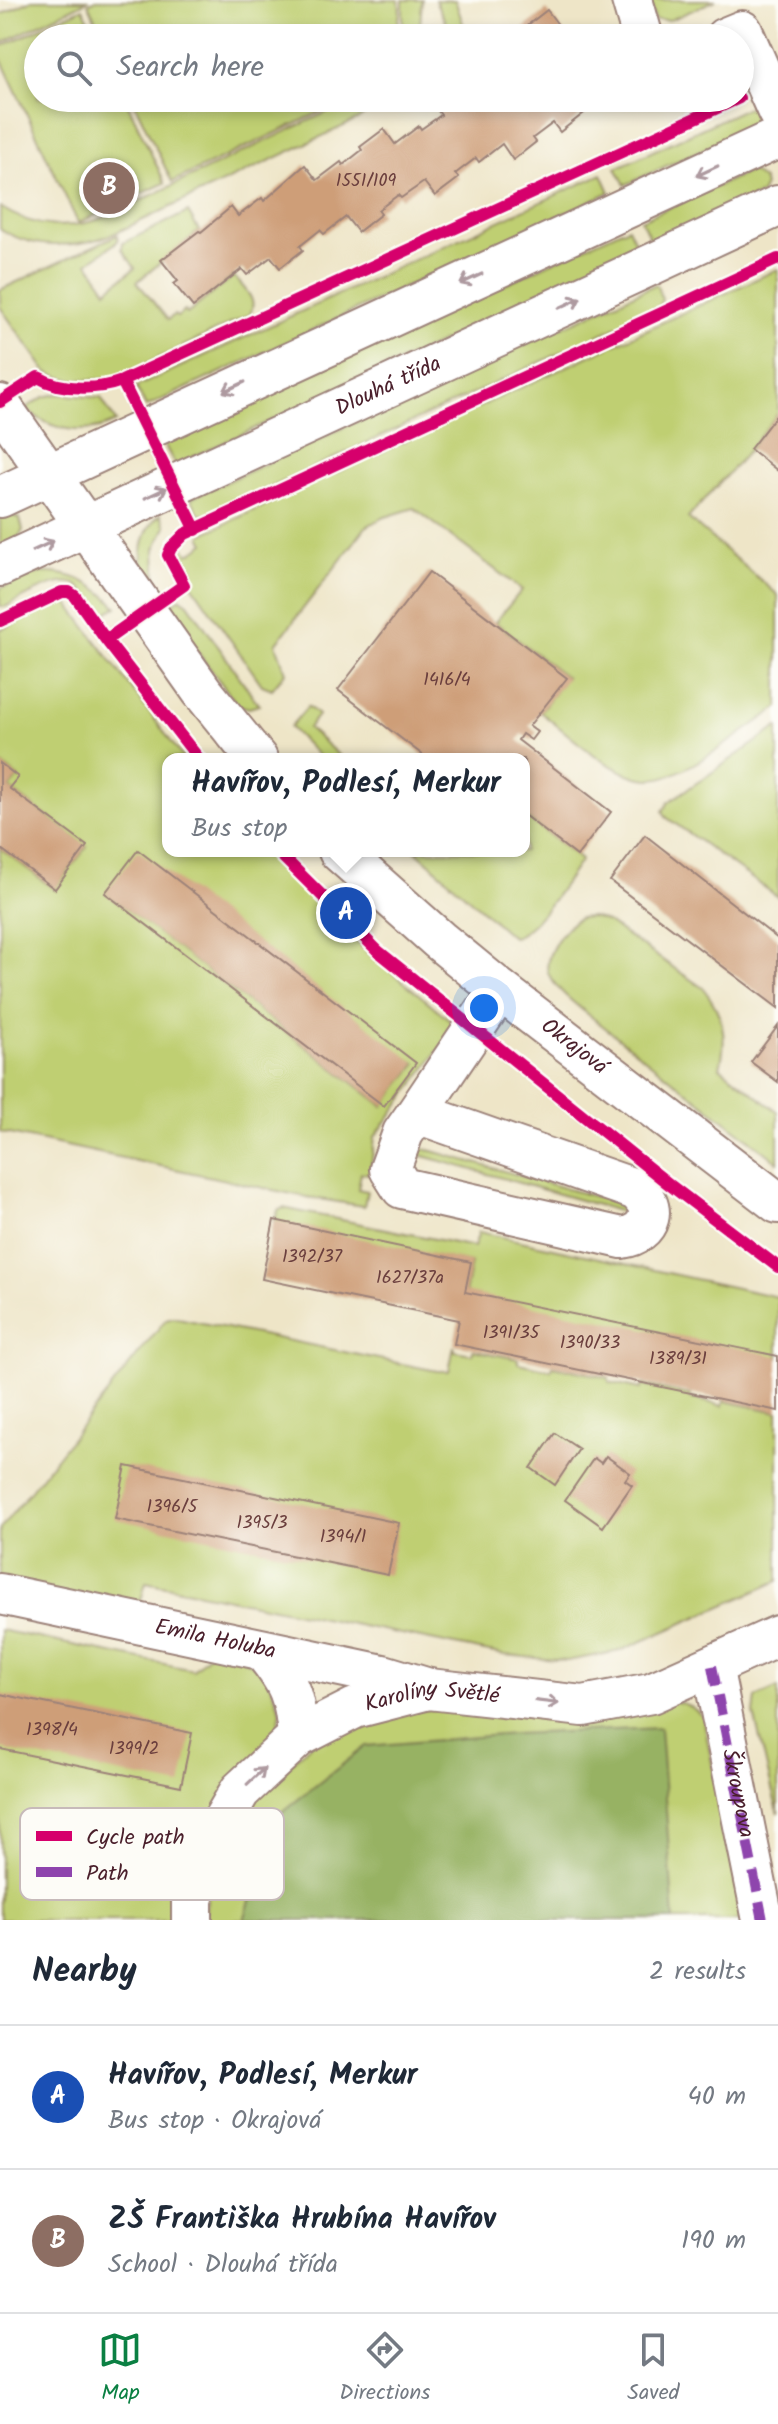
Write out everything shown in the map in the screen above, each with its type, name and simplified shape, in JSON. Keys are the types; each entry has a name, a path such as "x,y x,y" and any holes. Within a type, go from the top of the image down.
{"street":[{"path":"632,0 639,24"},
{"path":"754,58 778,112"},
{"path":"0,497 778,138"},
{"name":"Dlouhá třída","path":"0,566 778,206"},
{"path":"0,405 202,691 252,753"},
{"name":"Okrajová","path":"346,857 500,990 778,1203"},
{"path":"417,1113 634,1189 648,1202 648,1221 642,1230 622,1238 402,1188 390,1169 403,1133 500,990"},
{"name":"Emila Holuba","path":"0,1594 383,1675 429,1689"},
{"name":"Karolíny Světlé","path":"230,1808 240,1791 298,1737 355,1708 429,1689 583,1706 651,1693 778,1636"},
{"path":"264,1652 283,1676 295,1704 298,1737"},
{"name":"Škroupova","path":"712,1666 763,1920"}],"green space":[{"path":"32,0 89,0 40,24 24,24 24,32 0,44 0,15"},
{"path":"96,0 399,0 400,12 398,24 97,24 88,4"},
{"path":"403,0 422,0 420,24 403,24"},
{"path":"435,0 455,0 463,24 446,24"},
{"path":"650,0 716,0 670,20 655,20"},
{"path":"83,8 90,24 49,24"},
{"path":"24,36 24,108 0,57 0,47"},
{"path":"754,109 756,116 751,127 625,185 616,168 738,112 754,112"},
{"path":"26,112 132,112 165,183 78,223"},
{"path":"139,112 320,112 172,182"},
{"path":"327,112 368,112 357,120 99,239 70,244 42,244 0,229 0,207 26,220 52,226 106,217"},
{"path":"751,171 763,180 765,186 761,194 653,245 641,220"},
{"path":"602,174 610,192 146,407 136,387"},
{"path":"188,212 199,231 137,282 168,320 185,311 187,314 234,276 253,304 249,315 115,379 72,380 46,371 0,307 0,290 117,235 118,241 88,263 107,290 135,268 122,249 123,243"},
{"path":"628,227 639,251 175,465 163,442"},
{"path":"778,269 778,413 688,518 778,595 778,708 716,751 680,771 650,779 621,771 592,753 540,712 566,677 495,622 522,590 414,508 382,518 366,527 276,644 286,672 272,689 262,685 179,566 179,551 183,546 189,554 205,543 201,536 205,533"},
{"path":"656,284 662,299 659,307 209,516 199,514 191,498"},
{"path":"56,394 101,398 116,422 93,429 69,429 46,422 26,408"},
{"path":"9,514 20,519 23,530 19,537 0,547 0,517"},
{"path":"161,514 166,527 155,549 156,577 148,584 142,566 142,547 149,529"},
{"path":"39,573 61,574 82,581 101,592 117,607 102,615 81,588 70,583 51,585 5,607 0,606 0,588"},
{"path":"181,598 188,603 259,705 249,708 238,705 164,608"},
{"path":"68,603 180,753 162,753 162,857 269,857 365,950 455,1024 375,1137 370,1174 361,1173 358,1189 367,1191 364,1206 306,1197 0,1132 0,848 54,889 87,847 9,788 18,777 0,763 0,630 58,604","holes":["106,893 416,1063 383,1106"]},
{"path":"308,706 318,715 308,728 336,753 315,753 290,727"},
{"path":"778,727 778,897 666,817 663,811 669,802"},
{"path":"530,820 581,860 540,916 531,926 512,937 423,857 530,857"},
{"path":"593,917 607,922 703,988 722,1025 724,1045 720,1067 778,1112 778,1162 585,1012 552,980 547,968 556,942 574,921"},
{"path":"411,1145 628,1206 626,1213 409,1152"},
{"path":"283,1208 474,1247 479,1232 778,1297 778,1358 465,1294 471,1263 274,1222 278,1211"},
{"path":"173,1317 437,1371 449,1371 454,1346 455,1351 472,1354 473,1350 518,1359 518,1363 551,1370 553,1366 609,1378 609,1382 641,1389 643,1385 690,1395 690,1398 723,1406 724,1401 778,1412 778,1581 620,1651 567,1661 504,1655 146,1582 138,1611 0,1582 0,1529 166,1319"},
{"path":"0,1630 193,1670 217,1646 265,1671 281,1711 277,1732 236,1808 20,1808 20,1900 187,1900 176,1920 0,1920"},
{"path":"778,1688 778,1814 754,1714 756,1698"},
{"path":"669,1701 688,1705 703,1717 743,1920 204,1920 207,1900 284,1900 284,1808 247,1808 249,1805 312,1743 408,1710"},
{"path":"660,1728 674,1920 244,1920 250,1900 284,1900 284,1810 366,1746 513,1734"}],"building":[{"path":"547,10 558,24 529,24"},
{"path":"439,112 584,113 560,132 553,123 533,138 536,142 513,160 502,144 479,162 476,158 455,174 459,178 435,196 424,182 401,198 398,195 378,210 381,214 358,232 346,217 324,234 320,230 300,246 303,250 280,268 271,257 247,275 242,269 193,307 174,284 178,281 161,260 231,207 238,216 262,198 264,201 305,165 317,180 341,162 343,165 384,129 395,144 419,126 421,129 441,115"},
{"path":"778,413 778,471 750,449"},
{"path":"429,572 567,678 529,726 537,732 531,740 522,734 518,740 611,812 577,856 530,820 530,753 420,753 338,690"},
{"path":"0,763 18,777 9,788 87,846 55,889 0,848"},
{"path":"645,835 778,939 778,1008 610,881"},
{"path":"138,850 416,1063 384,1106 105,893"},
{"path":"778,1026 778,1082 751,1062"},
{"path":"274,1220 471,1262 465,1292 778,1356 778,1411 454,1344 459,1320 262,1279"},
{"path":"555,1433 579,1449 555,1485 531,1468"},
{"path":"606,1456 630,1473 625,1480 632,1485 603,1527 565,1500 594,1458 601,1463"},
{"path":"126,1466 399,1523 388,1575 115,1519"},
{"path":"0,1694 192,1733 181,1786 0,1749"}],"marked path":[{"path":"712,1666 763,1920"}],"cycle path":[{"path":"0,402 38,377 57,385 80,388 122,381 708,112"},
{"path":"0,621 62,592 69,592 106,640 184,585 168,555 185,534 778,259"},
{"path":"122,381 196,530"},
{"path":"106,640 194,753"},
{"path":"283,857 378,951 670,1185 778,1267"}],"place":[{"name":"ZŠ Františka Hrubína Havířov","path":"109,188"},
{"name":"Havířov, Podlesí, Merkur","path":"346,913"}]}
